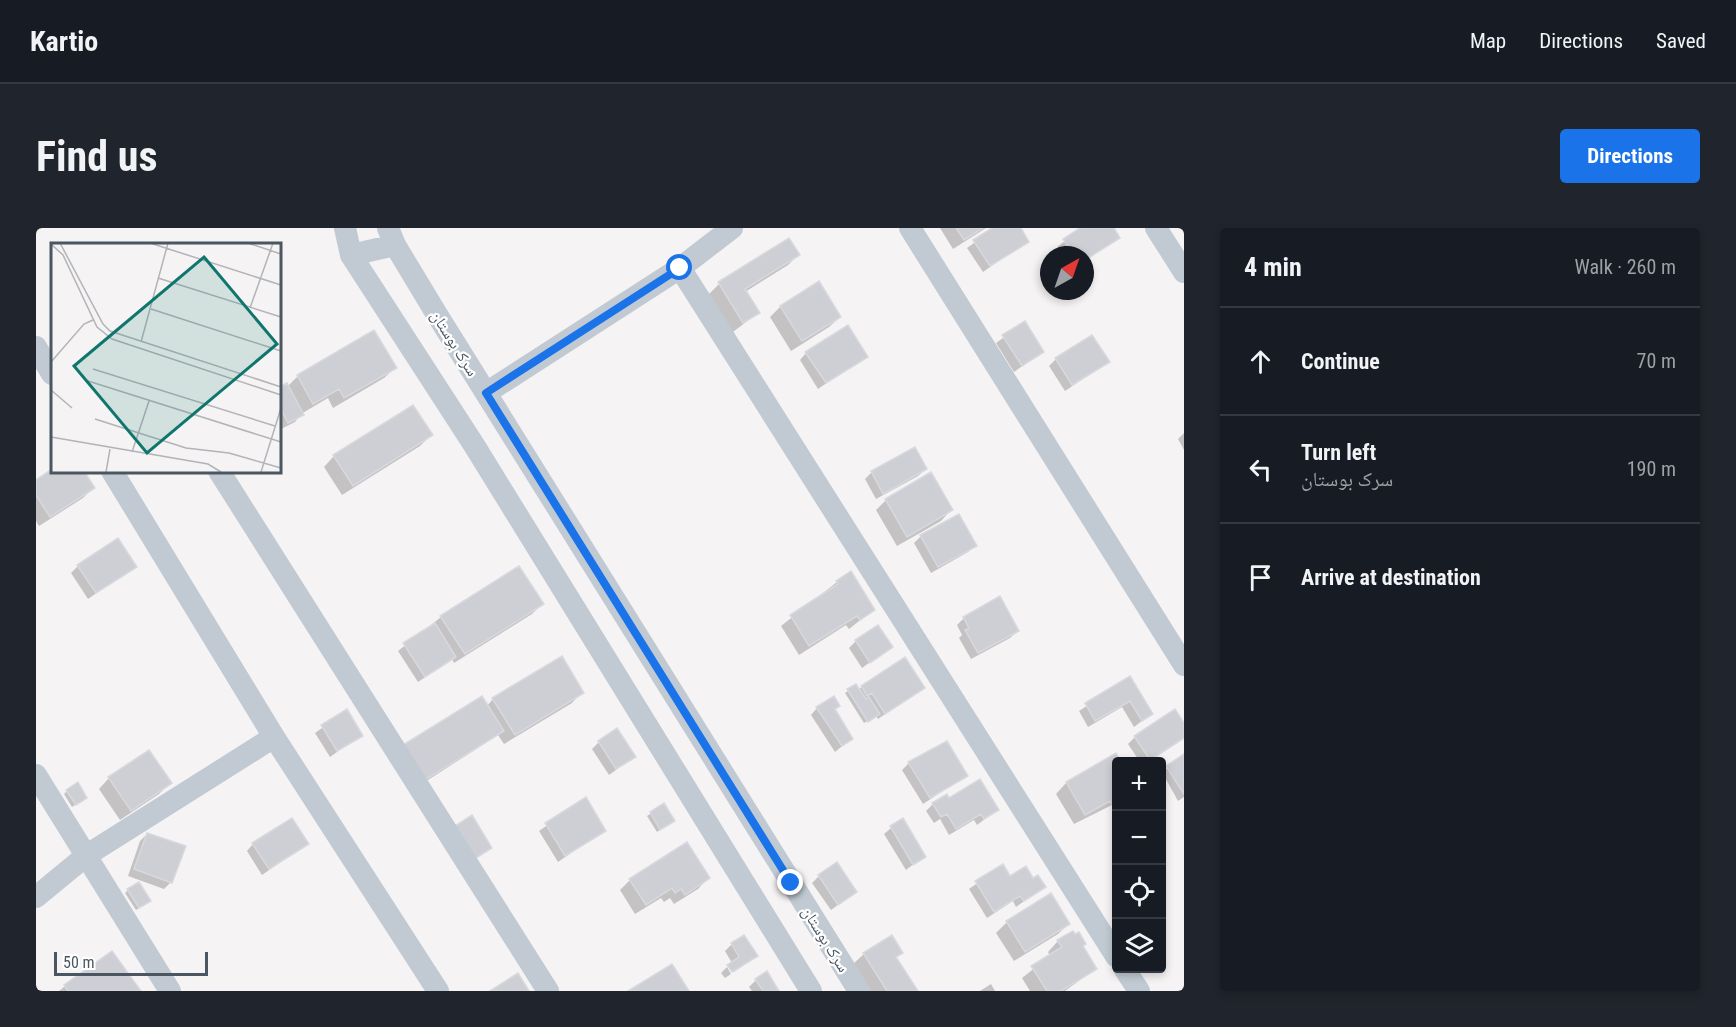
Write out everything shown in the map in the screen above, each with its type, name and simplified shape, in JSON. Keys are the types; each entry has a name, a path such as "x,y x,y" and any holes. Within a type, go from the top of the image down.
{"street":[{"path":"345,228 351,255 474,445 810,991"},
{"path":"486,393 680,268 732,228"},
{"path":"910,228 1184,665"},
{"path":"1156,228 1184,272"},
{"path":"351,255 392,236"},
{"name":"سرک بوستان","path":"392,236 486,393 859,991"},
{"path":"680,268 1112,950"},
{"path":"36,347 51,372"},
{"path":"113,472 274,737 438,991"},
{"path":"220,472 548,991"},
{"path":"36,897 87,855 274,737"},
{"path":"36,775 170,991"},
{"path":"1128,973 1139,991"}],"building":[{"path":"956,228 983,228 964,240"},
{"path":"992,228 1021,228 1029,242 990,266 973,240"},
{"path":"1080,228 1114,228 1120,238 1094,254 1094,246 1068,246 1063,239"},
{"path":"789,238 800,255 745,289 760,313 743,323 718,282"},
{"path":"819,281 841,317 802,341 780,306"},
{"path":"1025,321 1044,352 1022,366 1002,335"},
{"path":"848,325 868,357 826,383 805,352"},
{"path":"374,330 397,368 344,398 339,389 313,404 297,375"},
{"path":"1092,335 1110,362 1072,385 1055,358"},
{"path":"287,383 304,415 288,423 280,407 280,386"},
{"path":"413,405 433,435 353,486 333,455"},
{"path":"915,447 927,469 883,494 871,471"},
{"path":"51,470 51,472 85,472 95,488 50,517 36,495 36,480"},
{"path":"931,472 953,510 907,537 885,499"},
{"path":"959,514 977,546 938,567 920,535"},
{"path":"118,538 137,567 96,593 77,565"},
{"path":"519,566 544,604 465,654 440,616"},
{"path":"851,571 875,610 860,620 857,616 809,646 790,615 838,584 836,581"},
{"path":"1000,596 1019,631 978,653 965,630 969,628 963,617"},
{"path":"435,623 456,657 425,677 403,643"},
{"path":"878,625 893,647 870,663 855,640"},
{"path":"562,656 584,693 515,735 492,698"},
{"path":"905,657 925,688 885,714 872,693 867,696 861,686"},
{"path":"1130,676 1153,714 1142,721 1130,701 1095,721 1085,703"},
{"path":"856,684 866,699 869,697 880,714 868,722 847,689"},
{"path":"482,696 504,731 425,780 403,745"},
{"path":"834,696 840,706 835,709 853,739 842,746 816,707"},
{"path":"347,709 363,736 337,751 321,725"},
{"path":"1175,709 1184,723 1184,738 1155,757 1148,757 1134,736"},
{"path":"617,728 636,757 616,769 598,741"},
{"path":"947,741 968,776 930,798 908,762"},
{"path":"149,750 172,783 131,811 108,777"},
{"path":"1116,753 1118,757 1112,757 1112,804 1110,801 1085,815 1066,782"},
{"path":"1184,754 1184,794 1166,766"},
{"path":"980,779 999,810 984,819 981,814 956,829 947,814 941,817 932,803 947,794 949,798"},
{"path":"78,782 87,798 76,805 66,790"},
{"path":"586,797 606,831 565,856 545,823"},
{"path":"664,803 675,821 660,830 650,812"},
{"path":"472,815 492,848 476,858 455,826"},
{"path":"292,818 309,844 269,869 252,843"},
{"path":"903,818 926,857 913,865 890,826"},
{"path":"147,833 186,846 172,883 134,869"},
{"path":"687,842 710,878 685,895 681,889 675,893 672,888 646,905 629,879"},
{"path":"837,862 857,892 838,905 818,875"},
{"path":"1003,864 1010,876 1026,866 1033,878 1038,875 1046,887 1024,901 1020,896 994,912 975,881"},
{"path":"139,882 151,901 139,908 127,889"},
{"path":"1051,893 1070,924 1025,952 1006,921"},
{"path":"1073,931 1075,934 1079,932 1086,944 1083,946 1097,969 1061,991 1047,991 1031,966 1062,947 1057,940"},
{"path":"744,935 758,956 732,972 727,965 739,957 731,943"},
{"path":"892,935 903,953 896,957 918,991 887,991 863,953"},
{"path":"112,951 141,991 68,991 64,985"},
{"path":"672,964 689,991 628,991"},
{"path":"767,971 779,991 763,991 755,979"},
{"path":"518,973 529,991 490,991"}],"route":[{"path":"680,268 486,393 791,883"}]}
